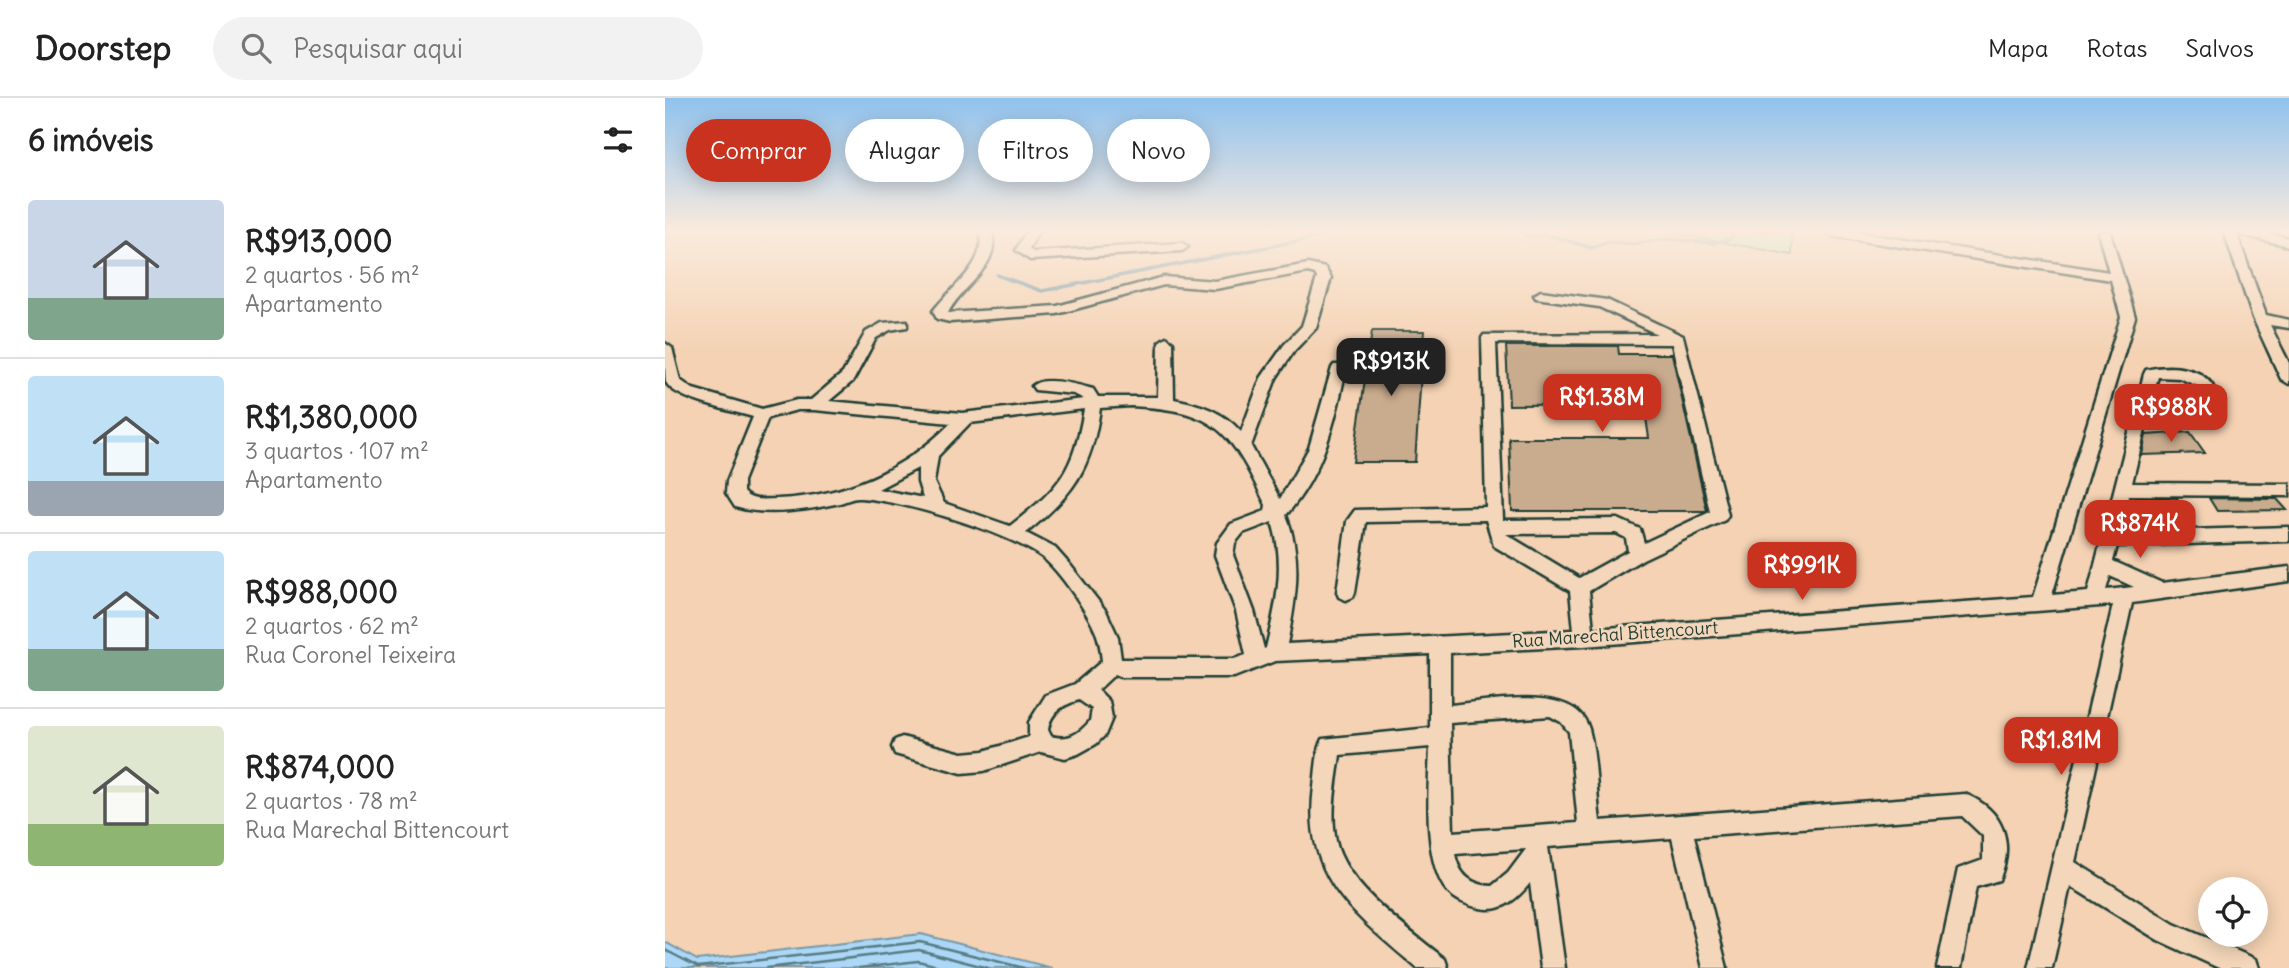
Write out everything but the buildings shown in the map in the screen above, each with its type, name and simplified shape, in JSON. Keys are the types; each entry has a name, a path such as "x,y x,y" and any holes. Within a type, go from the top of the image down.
{"street":[{"path":"973,273 940,311 943,316 1020,315 1057,310 1164,281 1215,285 1283,273"},
{"path":"1244,445 1269,378 1289,348 1309,328 1324,278 1321,273"},
{"path":"2088,273 2116,277"},
{"path":"2040,604 2128,317 2115,273"},
{"path":"2244,273 2260,318 2289,379"},
{"path":"1541,295 1602,303 1678,339"},
{"path":"2260,318 2289,324"},
{"path":"814,405 849,376 873,331 902,324"},
{"path":"1579,587 1500,541 1495,520 1489,338 1678,339"},
{"path":"1579,587 1637,554 1719,515 1678,339"},
{"path":"1165,403 1166,342"},
{"path":"665,348 673,382 688,393 762,414 797,405 814,405 966,418 1093,403 1165,403 1186,405 1220,421 1244,445 1279,512 1290,553 1290,584 1275,653 1234,668 1134,670 1112,664"},
{"path":"1257,661 1245,611 1224,555 1224,547 1236,530 1279,512 1318,453 1339,368"},
{"path":"1012,534 1069,484 1083,461 1093,403 1088,393 1082,390 1040,386"},
{"path":"2095,599 2147,391"},
{"path":"762,414 735,481 734,493 741,502 758,506 797,504 835,498 857,491 899,472 931,453 966,418"},
{"path":"931,453 925,477 926,489 938,508"},
{"path":"2122,489 2289,490"},
{"path":"857,491 938,508 1012,534 1049,553 1099,617 1108,638 1112,664"},
{"path":"1346,592 1356,521 1361,515 1618,526 1634,534 1637,554"},
{"path":"2110,539 2289,534"},
{"path":"2104,565 2160,591"},
{"name":"Rua Marechal Bittencourt","path":"1275,653 1584,638 2040,604 2124,596 2289,573"},
{"path":"1579,587 1584,638"},
{"path":"2040,968 2124,596"},
{"path":"1440,644 1439,726 1443,844 1445,864 1451,879 1464,892 1481,897 1498,897 1509,890 1537,847"},
{"path":"1082,692 1112,664"},
{"path":"1082,692 1092,695 1101,703 1103,718 1096,731 1083,743 1070,748 1053,748 1043,743 1038,722 1047,707 1059,697 1082,692"},
{"path":"1436,968 1345,884 1328,853 1324,822 1330,746 1551,707 1568,715 1579,730 1590,833"},
{"path":"902,747 962,764 984,761 1043,743"},
{"path":"1443,844 1537,847 1590,833 1965,805 1982,815 1995,832 1998,852 1991,872 1966,877 1949,968"},
{"path":"1680,826 1715,968"},
{"path":"1537,847 1553,968"},
{"path":"2063,868 2166,932 2247,968"}],"water":[{"path":"921,934 1052,968 665,968 665,942 697,960"}],"waterway":[{"path":"997,275 1042,291 1136,273"}]}
